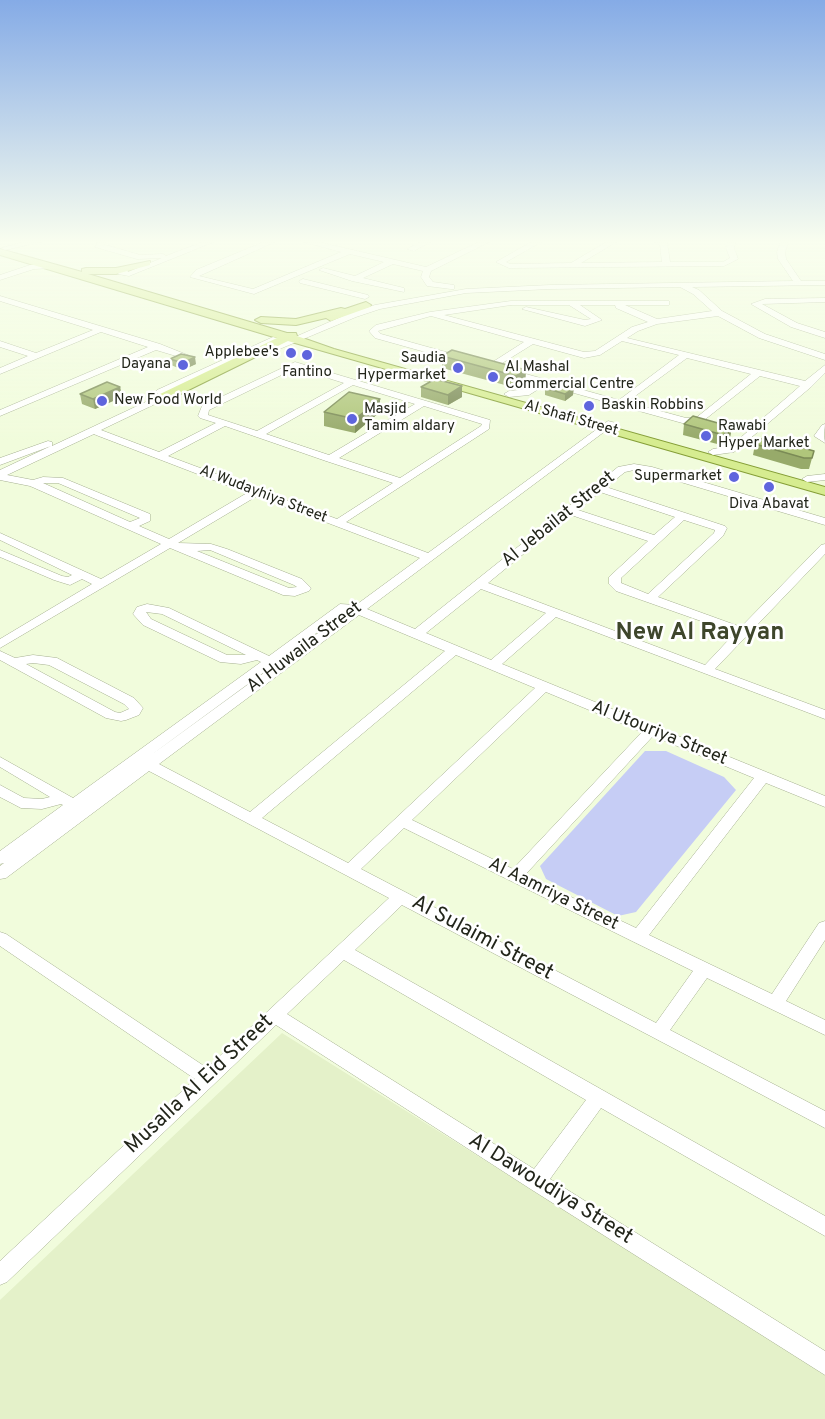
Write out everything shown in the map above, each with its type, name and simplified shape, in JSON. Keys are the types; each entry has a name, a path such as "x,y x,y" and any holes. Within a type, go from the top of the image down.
{"main road":[{"path":"190,307 383,359"},
{"path":"205,307 293,335"},
{"path":"162,398 353,307"},
{"path":"225,317 252,322 289,323 341,311"},
{"path":"252,322 264,335 264,339 255,352"},
{"path":"327,325 321,330 322,334 334,349"},
{"name":"Al Shafi Street","path":"293,335 334,349 601,424 825,491"},
{"path":"255,352 293,347 334,349"},
{"name":"Al Shafi Street","path":"334,349 383,359 509,394 530,396 601,424 713,452 737,454 825,484"}],"street":[{"path":"29,307 186,356"},
{"path":"0,462 50,443 350,307"},
{"path":"293,335 377,307"},
{"path":"468,361 378,336 373,331 380,327 430,314 480,307"},
{"path":"519,307 585,323 598,320 578,307"},
{"path":"623,307 656,322"},
{"path":"714,307 719,313 762,336 825,357"},
{"path":"759,307 794,325 825,335"},
{"path":"430,314 589,355 597,353 635,329 656,322 719,313"},
{"path":"783,329 794,325"},
{"path":"0,371 102,330"},
{"path":"762,336 772,332"},
{"path":"619,338 808,385"},
{"path":"491,367 531,341"},
{"path":"0,344 36,356"},
{"path":"1,412 157,346"},
{"path":"1,474 255,352"},
{"path":"620,403 685,355"},
{"path":"479,364 694,421 700,419 759,372"},
{"path":"338,523 486,427 487,422 295,365 205,408 202,412 203,416 400,482"},
{"path":"737,454 825,368"},
{"path":"259,434 354,381"},
{"path":"530,396 543,381"},
{"path":"330,459 424,402"},
{"path":"24,478 120,422 124,416"},
{"path":"160,456 224,423"},
{"name":"Al Huwaila Street","path":"0,860 73,805 143,761 601,424"},
{"path":"825,427 819,436 825,440"},
{"name":"Al Wudayhiya Street","path":"99,433 423,555"},
{"path":"1,474 50,443"},
{"name":"Al Jebailat Street","path":"416,634 622,469 634,467 648,469 825,522"},
{"path":"1,474 59,480 146,516 146,519 141,522 130,525"},
{"path":"807,479 825,477"},
{"path":"24,478 175,546 287,591 295,592 305,588 298,582 223,551 175,546"},
{"path":"597,488 714,525 721,530 650,598"},
{"path":"0,644 101,584 175,546 256,492"},
{"path":"569,511 655,539"},
{"path":"683,515 613,581 620,588 744,632"},
{"path":"0,536 101,584"},
{"path":"706,670 825,547"},
{"path":"0,553 58,578 70,581 82,574"},
{"path":"480,584 706,670 822,710"},
{"path":"256,656 241,660 225,659 147,622 139,614 141,609 147,608 165,611 275,664"},
{"name":"Al Utouriya Street","path":"351,608 825,802"},
{"path":"492,666 554,613"},
{"path":"252,818 454,650"},
{"path":"0,656 111,715 121,717 134,712 136,708 129,700 52,662 33,659 14,662"},
{"path":"350,870 544,687"},
{"path":"515,876 650,731"},
{"path":"0,761 73,805"},
{"name":"Al Sulaimi Street","path":"143,761 825,1120"},
{"path":"639,937 763,777"},
{"path":"0,790 21,803 73,805"},
{"name":"Al Huwaila Street","path":"0,874 73,805"},
{"name":"Al Aamriya Street","path":"402,821 825,1028"},
{"name":"Musalla Al Eid Street","path":"0,1275 401,896"},
{"path":"776,1004 825,927"},
{"path":"0,938 208,1078"},
{"path":"343,951 825,1227"},
{"path":"659,1032 704,969"},
{"name":"Al Dawoudiya Street","path":"275,1015 825,1364"},
{"path":"536,1182 598,1098"}],"shaded area":[{"path":"645,751 666,751 724,777 736,790 636,912 618,916 546,879 540,866"},
{"path":"282,1033 825,1374 825,1419 0,1419 0,1300"}],"building":[{"path":"452,350 526,370 516,376 442,356"},
{"path":"181,354 195,357 183,363 170,359"},
{"path":"435,379 462,386 448,395 421,387"},
{"path":"107,382 120,387 93,399 80,394"},
{"path":"553,383 574,388 565,394 545,388"},
{"path":"349,392 380,399 355,419 324,412"},
{"path":"693,416 732,427 723,435 684,424"},
{"path":"764,437 814,451 812,458 804,458 755,444"}],"place":[{"name":"Applebee's","path":"291,353"},
{"name":"Fantino","path":"307,355"},
{"name":"Dayana","path":"183,365"},
{"name":"Saudia Hypermarket","path":"458,368"},
{"name":"Al Mashal Commercial Centre","path":"493,377"},
{"name":"New Food World","path":"102,401"},
{"name":"Baskin Robbins","path":"589,406"},
{"name":"Masjid Tamim aldary","path":"352,419"},
{"name":"Rawabi Hyper Market","path":"706,436"},
{"name":"Supermarket","path":"734,477"},
{"name":"Diva Abavat","path":"769,487"}],"district":[{"name":"New Al Rayyan","path":"700,634"}]}
